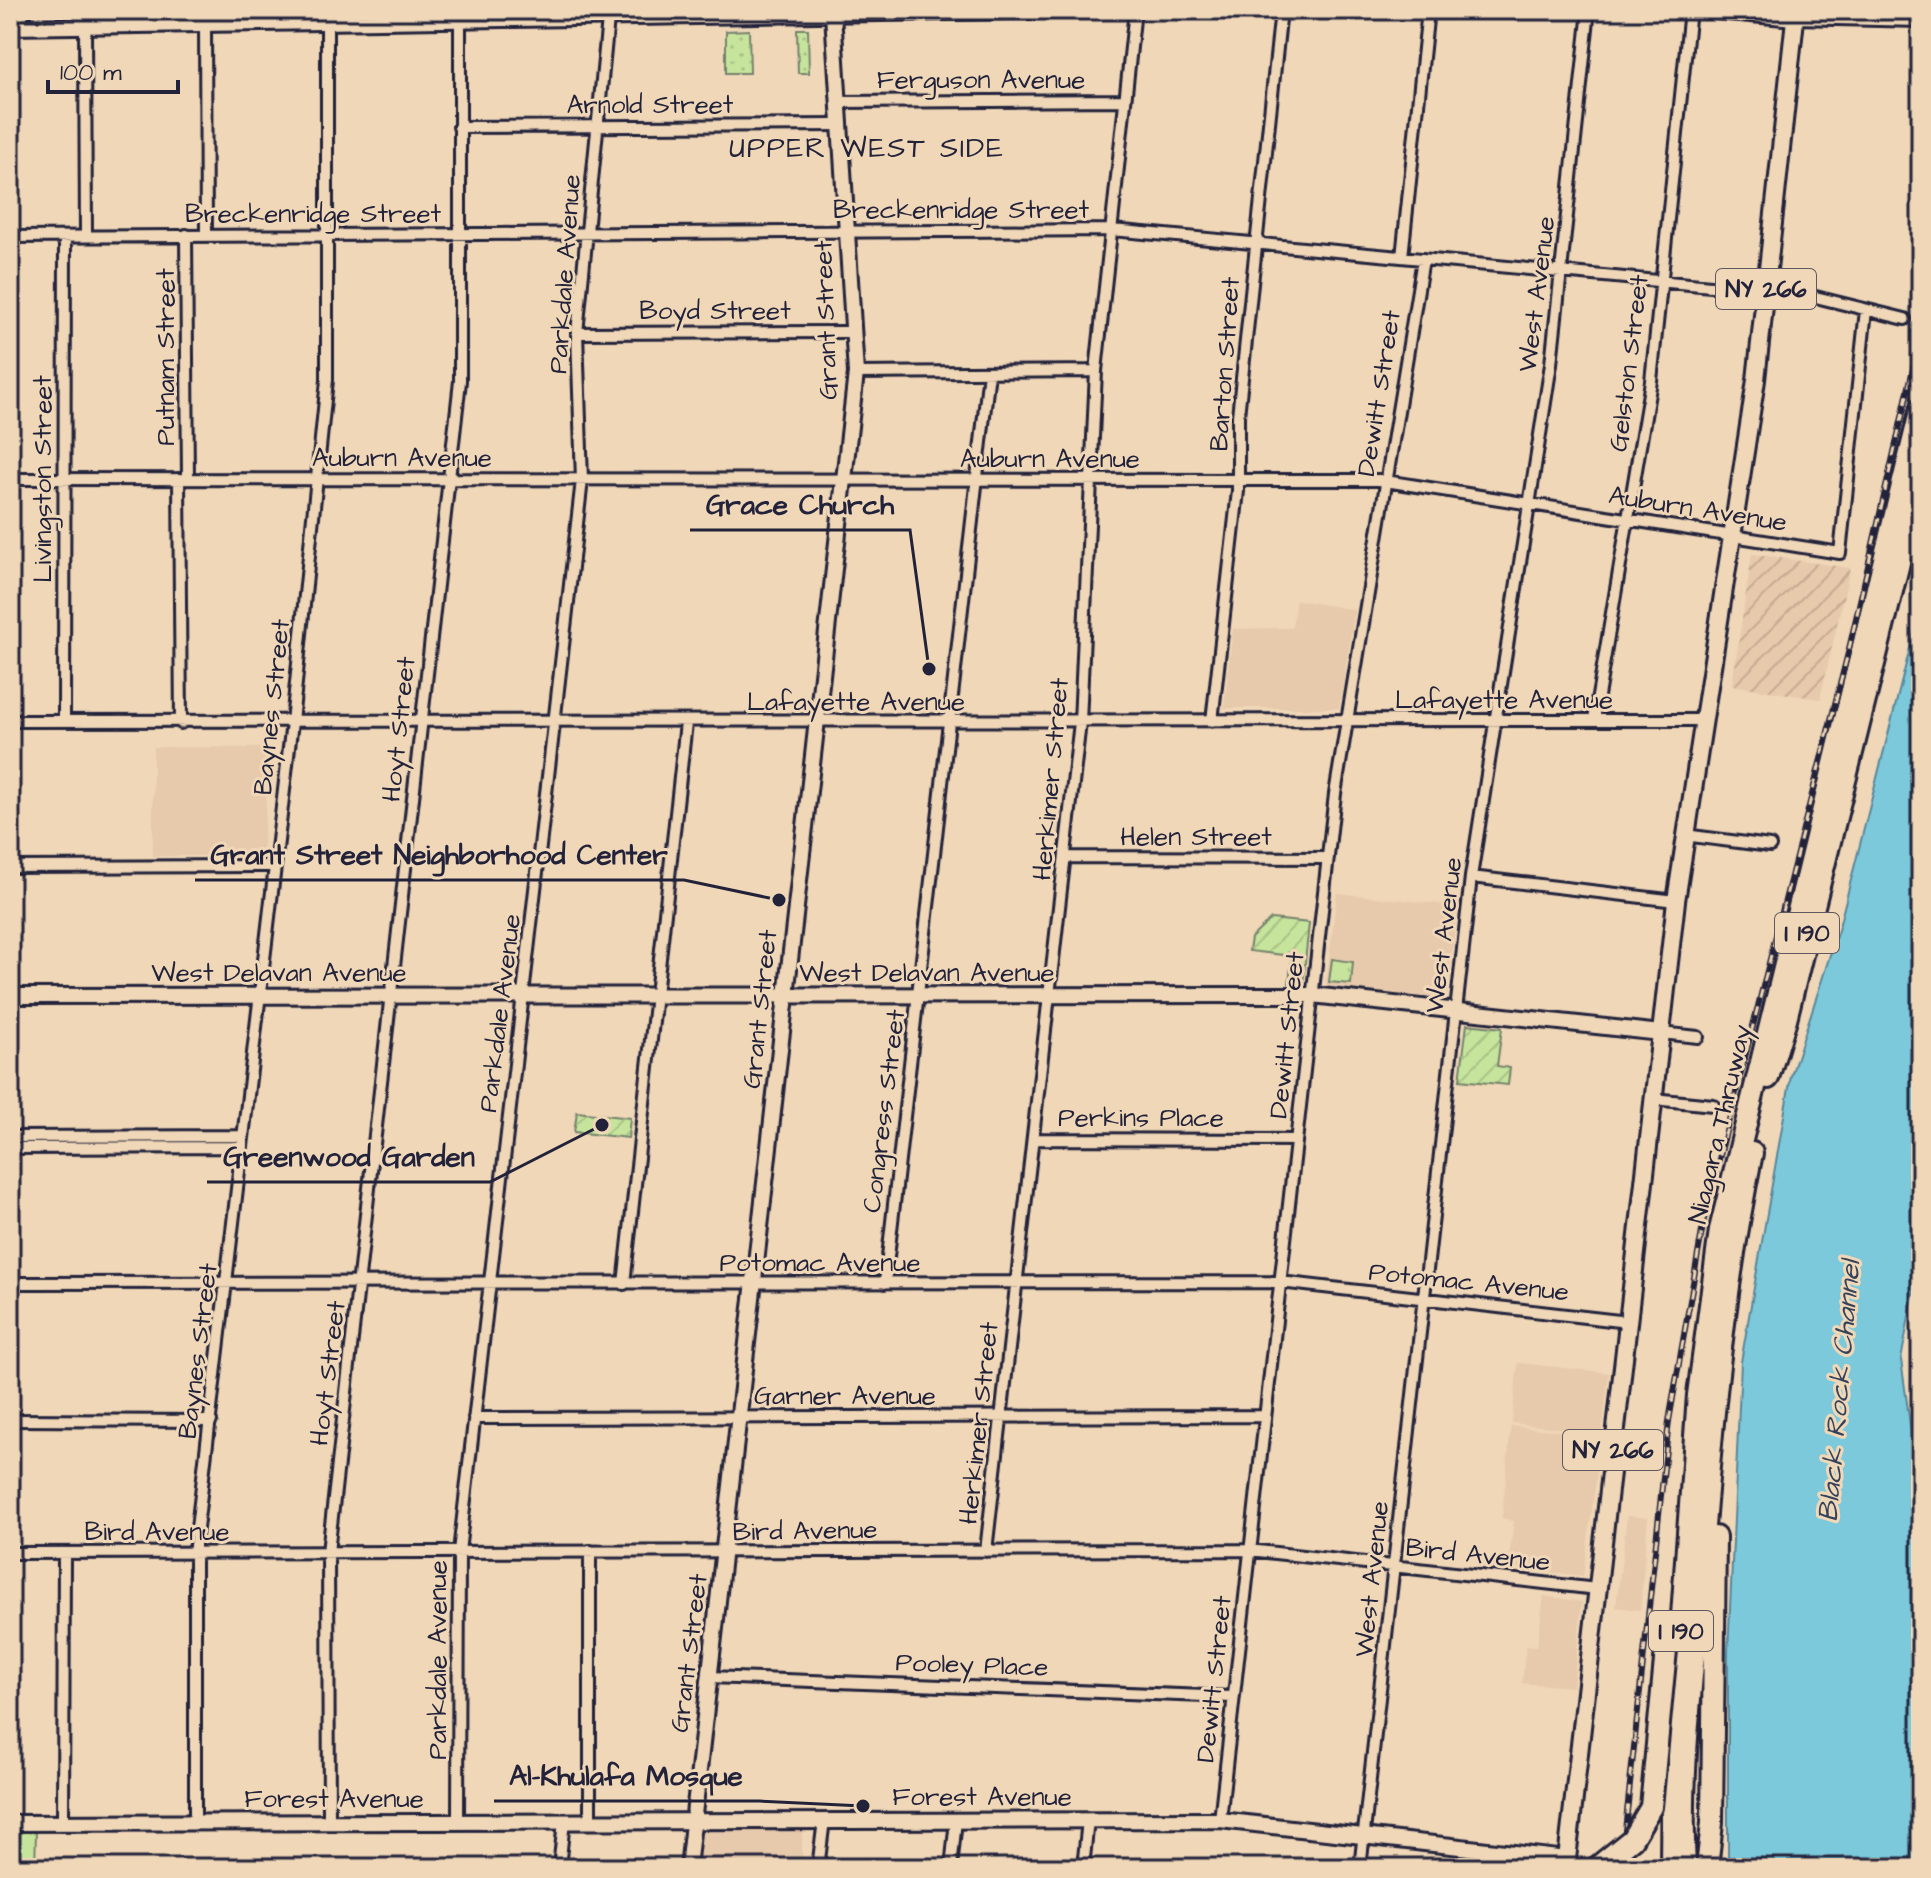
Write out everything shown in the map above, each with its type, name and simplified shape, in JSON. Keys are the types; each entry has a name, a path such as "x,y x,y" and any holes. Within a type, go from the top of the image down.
{"highway":[{"name":"Niagara Thruway","path":"1671,1868 1672,1753 1723,1215 1921,408"},
{"name":"Niagara Thruway","path":"1685,1868 1683,1837 1706,1396 1766,1086 1786,1019 1921,474"},
{"path":"1706,1396 1715,1590 1712,1823 1707,1868"},
{"path":"1596,1868 1632,1839 1651,1807 1676,1542 1706,1396"}],"main road":[{"name":"NY 266","path":"1567,1864 1684,835 1732,536 1766,289 1796,14"}],"street":[{"path":"10,25 28,10"},
{"path":"10,25 327,24 378,16 460,21 523,10"},
{"path":"503,15 608,19 833,12 1067,10"},
{"name":"Herkimer Street","path":"986,1551 1080,722 1096,371 1135,10"},
{"name":"Barton Street","path":"1212,721 1239,480 1238,416 1281,10"},
{"path":"1402,257 1428,10"},
{"name":"West Avenue","path":"1360,1868 1471,877 1561,272 1589,10"},
{"name":"Gelston Street","path":"1594,720 1651,381 1690,10"},
{"path":"1706,10 1883,16 1921,21"},
{"name":"Grant Street","path":"688,1868 856,373 833,12"},
{"name":"Parkdale Avenue","path":"458,1821 459,1552 582,480 577,333 608,19"},
{"name":"Hoyt Street","path":"329,1822 328,1552 460,381 460,21"},
{"name":"Baynes Street","path":"195,1823 195,1552 292,722 327,380 327,24"},
{"path":"205,26 206,235"},
{"path":"85,27 86,237"},
{"name":"Ferguson Avenue","path":"838,102 1124,100"},
{"name":"Arnold Street","path":"459,127 840,125"},
{"name":"Breckenridge Street","path":"10,237 1112,230 1561,272 1779,288 1905,319"},
{"name":"Putnam Street","path":"181,723 186,235"},
{"name":"Livingston Street","path":"64,721 65,237"},
{"name":"Dewitt Street","path":"1220,1820 1328,858 1347,721 1423,259"},
{"name":"Auburn Avenue","path":"10,479 1386,481 1840,553 1866,310"},
{"name":"Boyd Street","path":"577,333 853,332"},
{"path":"856,373 1096,371"},
{"name":"Congress Street","path":"885,1283 989,372"},
{"name":"Lafayette Avenue","path":"10,721 950,723 1702,720"},
{"path":"624,1284 686,723"},
{"path":"1684,835 1770,846"},
{"name":"Helen Street","path":"1065,857 1328,858"},
{"path":"10,867 274,866"},
{"path":"1471,877 1676,901"},
{"name":"West Delavan Avenue","path":"10,996 1312,995 1698,1037"},
{"path":"1653,1099 1713,1105"},
{"path":"10,1137 110,1142 243,1142"},
{"name":"Perkins Place","path":"1034,1139 1296,1140"},
{"path":"10,1148 110,1142"},
{"name":"Potomac Avenue","path":"10,1283 1280,1282 1628,1322"},
{"name":"Garner Avenue","path":"474,1418 1264,1416"},
{"path":"10,1420 211,1421"},
{"name":"Bird Avenue","path":"10,1553 1249,1550 1597,1589"},
{"path":"590,1551 590,1821"},
{"path":"63,1823 64,1553"},
{"name":"Pooley Place","path":"710,1677 1232,1697"},
{"path":"818,1868 824,1820"},
{"path":"951,1868 956,1820"},
{"path":"1083,1868 1088,1820"},
{"name":"Forest Avenue","path":"10,1823 1220,1820 1567,1864"},
{"path":"559,1868 564,1821"}],"shaded area":[{"path":"1752,554 1850,568 1820,699 1732,685"},
{"path":"1296,600 1355,610 1339,708 1224,708 1233,629 1292,628"},
{"path":"153,747 270,748 262,856 153,856"},
{"path":"1337,893 1457,906 1447,999 1326,986"},
{"path":"1518,1363 1609,1373 1602,1433 1512,1423"},
{"path":"1511,1426 1602,1435 1583,1576 1508,1567 1514,1521 1502,1518"},
{"path":"1627,1516 1648,1518 1640,1610 1616,1607"},
{"path":"1544,1596 1582,1602 1573,1687 1522,1683 1526,1646 1537,1647"},
{"path":"706,1829 802,1830 802,1868 696,1868 699,1833"}],"green space":[{"path":"797,29 808,29 809,73 798,73"},
{"path":"749,30 750,73 726,73 726,31"},
{"path":"1271,919 1309,923 1303,983 1289,983 1292,956 1249,951 1251,938"},
{"path":"1332,959 1353,962 1351,984 1329,982"},
{"path":"1467,1024 1502,1028 1497,1066 1510,1068 1508,1085 1460,1080"},
{"path":"577,1112 630,1118 628,1138 574,1132"},
{"path":"10,1830 36,1830 35,1868 10,1868"}],"water":[{"name":"Black Rock Channel","path":"1921,605 1921,1251 1901,1360 1921,1503 1921,1868 1728,1868 1728,1653 1741,1362 1791,1076 1839,927"}],"railway":[{"path":"1621,1868 1669,1421 1705,1214 1849,649 1921,334"}],"place":[{"name":"Grace Church","path":"929,669"},
{"name":"Grant Street Neighborhood Center","path":"779,900"},
{"name":"Greenwood Garden","path":"602,1125"},
{"name":"Al-Khulafa Mosque","path":"863,1806"}],"district":[{"name":"UPPER WEST SIDE","path":"867,147"}]}
